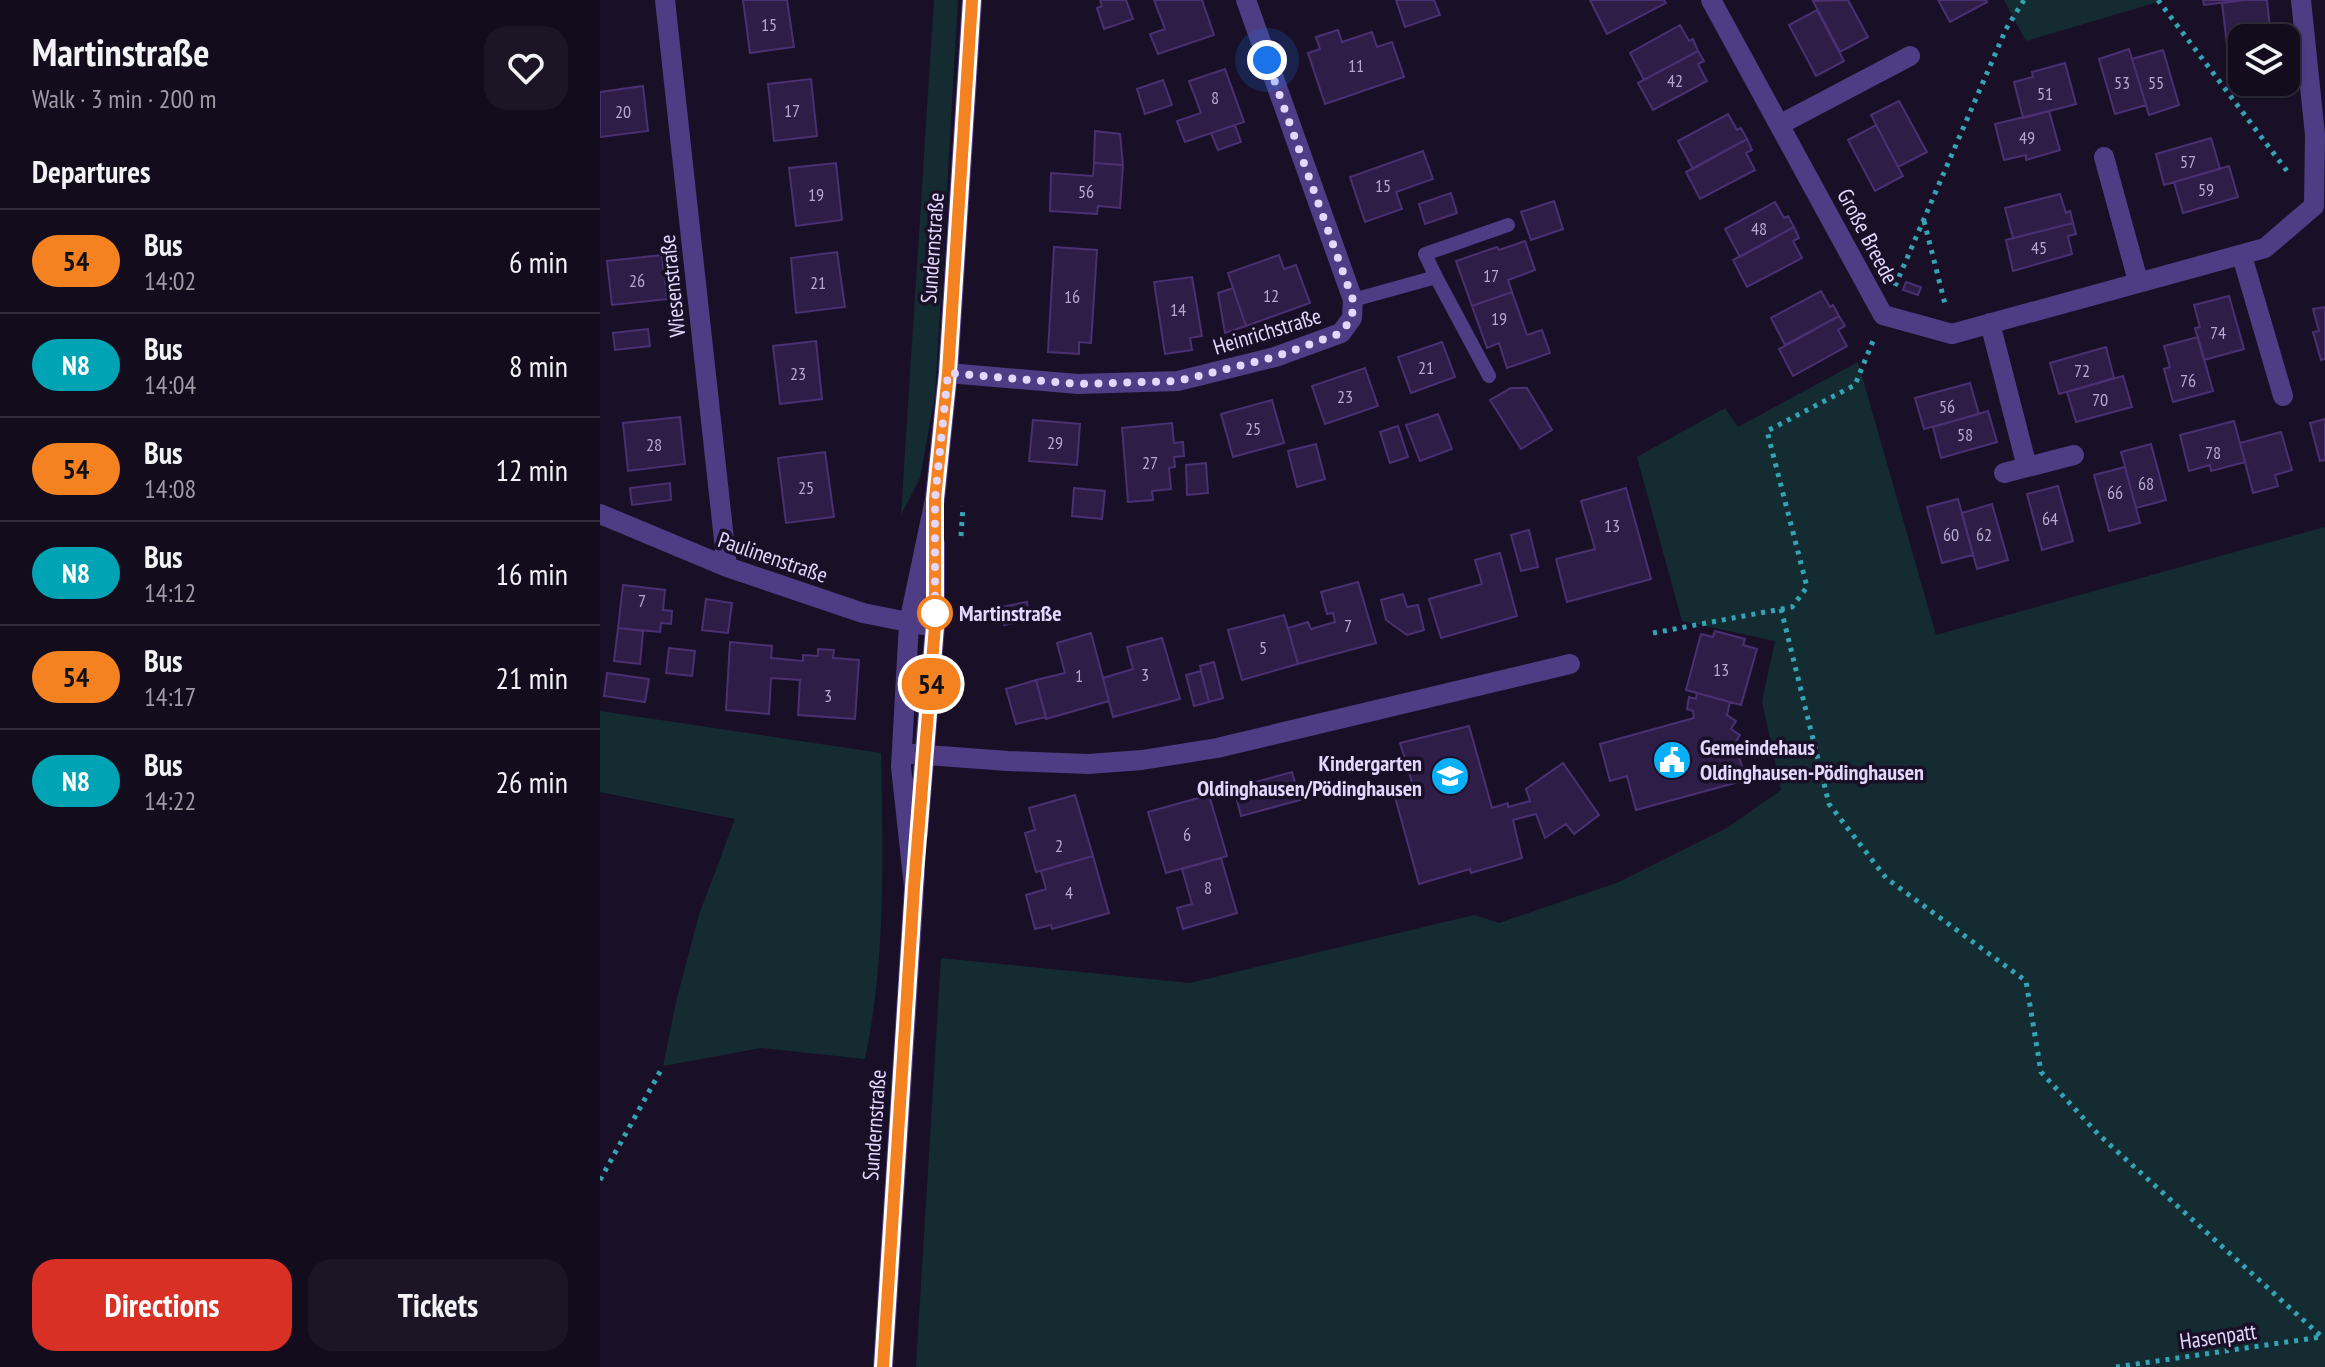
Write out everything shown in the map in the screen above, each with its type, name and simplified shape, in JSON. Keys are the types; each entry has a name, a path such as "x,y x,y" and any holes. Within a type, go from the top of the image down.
{"street":[{"name":"Wiesenstraße","path":"665,0 727,567"},
{"name":"Sundernstraße","path":"883,1367 914,887 935,626 935,499 948,373 972,0"},
{"path":"1246,0 1353,300"},
{"name":"Große Breede","path":"1711,0 1883,315 1952,334"},
{"path":"1952,334 2265,248 2314,206 2315,135 2301,0"},
{"path":"1781,124 1910,56"},
{"path":"2104,157 2138,281"},
{"path":"2242,256 2283,396"},
{"name":"Heinrichstraße","path":"948,373 1078,384 1178,381 1275,357 1341,333 1352,318 1353,300"},
{"path":"1990,323 2027,467"},
{"path":"2004,473 2074,455"},
{"name":"Sundernstraße","path":"914,887 902,753 909,623 935,499"},
{"name":"Paulinenstraße","path":"600,514 727,567 863,613 935,626"},
{"path":"902,753 1088,764 1142,760 1217,748 1570,664"}],"lane":[{"path":"1489,376 1425,254 1508,225"},
{"path":"1353,300 1436,277"}],"path":[{"path":"1653,633 1792,607 1807,587 1767,431 1855,385 2006,29 2024,0"},
{"path":"2158,0 2314,206"},
{"path":"1924,220 1952,334"},
{"path":"1781,609 1829,804 1886,878 2026,981 2041,1072 2098,1134 2324,1336"},
{"path":"600,1180 661,1070"},
{"name":"Hasenpatt","path":"2116,1367 2324,1336"}],"green space":[{"path":"934,0 958,0 935,395 920,478 901,515"},
{"path":"2004,0 2157,0 2158,2 2026,41"},
{"path":"1858,362 1936,635 2325,527 2325,1367 916,1367 941,958 1190,983 1474,915 1499,923 1619,882 1727,828 1781,790 1762,701 1775,641 1682,621 1637,457 1725,408 1738,427"},
{"path":"600,711 881,753 880,945 865,1059 761,1048 663,1066 699,915 735,819 600,792"}],"building":[{"path":"743,0 787,0 794,47 750,53"},
{"path":"1100,0 1126,0 1133,19 1104,29 1097,8 1102,6"},
{"path":"1154,0 1202,0 1214,35 1158,54 1150,34 1165,29"},
{"path":"1396,0 1434,0 1440,15 1405,27"},
{"path":"1590,0 1664,0 1666,3 1607,34"},
{"path":"1848,0 1868,37 1840,52 1813,1"},
{"path":"1938,0 1986,0 1987,2 1950,22"},
{"path":"2203,0 2244,0 2204,5"},
{"path":"2267,0 2270,24 2228,24 2227,45 2222,3"},
{"path":"1817,10 1844,61 1816,76 1789,25"},
{"path":"1680,25 1689,41 1693,39 1698,51 1644,80 1630,53"},
{"path":"1338,30 1342,42 1372,32 1377,47 1392,42 1404,77 1325,104 1308,53 1320,49 1316,37"},
{"path":"2129,49 2146,105 2115,114 2099,59"},
{"path":"2163,50 2179,105 2149,115 2132,59"},
{"path":"1698,51 1704,61 1698,64 1707,81 1653,110 1638,83"},
{"path":"2065,63 2076,104 2023,118 2014,82 2033,77 2032,72"},
{"path":"1225,69 1244,122 1185,142 1177,121 1201,113 1189,81"},
{"path":"811,79 817,136 774,141 768,84"},
{"path":"1163,80 1172,105 1145,114 1137,89"},
{"path":"643,86 648,131 600,137 600,92"},
{"path":"1899,101 1927,152 1898,167 1871,115"},
{"path":"2049,111 2060,150 2026,160 2026,155 2004,160 1995,124"},
{"path":"1728,114 1737,130 1741,128 1747,139 1693,169 1678,141"},
{"path":"1235,125 1241,142 1218,150 1211,133"},
{"path":"1876,125 1903,176 1875,191 1848,140"},
{"path":"1095,131 1120,134 1123,165 1094,163"},
{"path":"2211,138 2220,169 2164,185 2156,154"},
{"path":"1747,139 1752,150 1746,153 1755,170 1700,199 1686,172"},
{"path":"1423,151 1433,179 1396,192 1402,209 1365,222 1350,177"},
{"path":"836,163 842,220 796,226 789,168"},
{"path":"1094,163 1123,165 1120,208 1098,206 1097,214 1050,211 1051,173 1093,176"},
{"path":"2229,166 2238,197 2183,213 2174,182"},
{"path":"1451,193 1457,213 1425,224 1419,204"},
{"path":"2060,194 2073,223 2013,238 2005,208"},
{"path":"1554,201 1563,229 1531,240 1521,212"},
{"path":"1775,202 1784,218 1788,216 1794,227 1740,257 1725,229"},
{"path":"2073,223 2076,234 2068,236 2072,254 2013,271 2006,240"},
{"path":"1794,227 1799,238 1793,241 1802,258 1747,287 1733,260"},
{"path":"1525,241 1535,270 1508,280 1512,292 1472,306 1456,261"},
{"path":"1054,247 1097,250 1091,343 1079,342 1079,354 1048,352"},
{"path":"837,252 845,307 796,313 791,258"},
{"path":"662,255 667,299 612,305 607,261"},
{"path":"1279,255 1284,269 1296,265 1310,303 1246,326 1228,273"},
{"path":"1192,277 1202,336 1190,338 1192,350 1165,354 1154,282"},
{"path":"1906,282 1921,287 1918,295 1903,290"},
{"path":"1233,288 1246,326 1225,333 1218,293"},
{"path":"1821,291 1839,316 1785,345 1771,318"},
{"path":"1512,292 1527,335 1542,330 1550,353 1507,368 1499,343 1487,348 1472,306"},
{"path":"2229,296 2244,349 2204,360 2195,328 2200,327 2194,305"},
{"path":"2325,307 2325,359 2321,360 2313,332 2319,331 2313,309"},
{"path":"1839,316 1845,326 1838,330 1847,346 1793,376 1779,349"},
{"path":"648,329 650,346 615,350 613,333"},
{"path":"2198,337 2213,391 2173,402 2164,369 2170,367 2164,346"},
{"path":"816,341 822,399 780,404 773,346"},
{"path":"1442,342 1455,377 1411,393 1398,357"},
{"path":"2106,347 2114,378 2059,394 2050,363"},
{"path":"1365,368 1378,406 1325,424 1312,386"},
{"path":"2123,376 2132,407 2076,422 2067,392"},
{"path":"1970,383 1979,414 1924,429 1915,398"},
{"path":"1511,388 1527,388 1552,430 1521,449 1490,400"},
{"path":"1272,400 1284,443 1233,457 1221,414"},
{"path":"1988,411 1997,442 1941,458 1933,427"},
{"path":"1438,414 1452,449 1420,461 1406,425"},
{"path":"680,417 685,464 628,471 623,423"},
{"path":"2325,419 2325,460 2320,461 2310,423"},
{"path":"1033,420 1080,424 1077,465 1029,461"},
{"path":"2234,421 2245,462 2211,471 2210,465 2189,471 2180,435"},
{"path":"1172,423 1174,443 1183,442 1184,456 1174,457 1175,467 1169,468 1171,489 1152,491 1153,500 1128,502 1122,428"},
{"path":"1398,426 1408,457 1390,463 1380,432"},
{"path":"2281,432 2292,470 2275,475 2278,486 2253,493 2240,443"},
{"path":"1316,444 1325,479 1297,487 1288,451"},
{"path":"2151,444 2166,500 2136,508 2121,452"},
{"path":"825,452 834,517 786,523 778,458"},
{"path":"1206,463 1208,493 1187,495 1186,465"},
{"path":"2125,467 2140,523 2109,531 2094,475"},
{"path":"670,483 671,500 632,505 630,488"},
{"path":"2058,486 2073,541 2042,550 2027,494"},
{"path":"1074,488 1105,491 1102,519 1072,516"},
{"path":"1626,488 1651,579 1567,602 1556,559 1595,549 1581,501"},
{"path":"1958,499 1973,555 1942,563 1927,507"},
{"path":"1992,504 2008,560 1977,569 1962,513"},
{"path":"1529,530 1538,567 1521,571 1511,535"},
{"path":"1500,553 1517,616 1441,638 1429,599 1482,584 1475,560"},
{"path":"1358,582 1376,643 1298,664 1288,628 1308,622 1311,629 1335,622 1333,613 1327,614 1321,592"},
{"path":"623,585 665,590 663,610 672,611 671,624 661,623 660,632 618,628"},
{"path":"1403,594 1407,607 1418,605 1424,630 1407,635 1386,620 1381,600"},
{"path":"706,599 732,603 728,633 702,630"},
{"path":"1027,602 1029,620 1004,625 1001,607"},
{"path":"1284,615 1298,664 1242,680 1228,630"},
{"path":"618,628 643,631 640,664 614,661"},
{"path":"1715,631 1745,639 1743,645 1757,649 1741,705 1686,690 1701,634 1713,637"},
{"path":"1091,633 1109,701 1046,719 1036,680 1065,673 1057,643"},
{"path":"1162,638 1180,699 1113,717 1103,678 1133,669 1127,647"},
{"path":"730,642 772,646 771,658 803,661 803,655 818,656 818,649 834,650 833,658 859,660 855,719 798,715 800,680 771,678 769,714 726,710"},
{"path":"669,648 695,651 692,676 666,673"},
{"path":"1214,662 1223,698 1209,702 1200,666"},
{"path":"1201,671 1209,702 1194,706 1186,675"},
{"path":"607,673 649,679 645,702 604,696"},
{"path":"1036,680 1046,717 1016,724 1006,689"},
{"name":"Gemeindehaus Oldinghausen-Pödinghausen","path":"1697,693 1730,702 1727,715 1736,721 1731,729 1740,735 1735,743 1746,780 1636,810 1627,776 1610,781 1600,744 1694,718 1693,711 1687,709 1689,697 1696,699"},
{"path":"1469,726 1492,808 1530,801 1526,789 1563,763 1599,815 1574,834 1566,824 1545,838 1536,814 1513,820 1522,858 1419,884 1395,797 1415,792 1400,743"},
{"path":"1292,772 1300,800 1241,816 1234,788"},
{"path":"1075,795 1093,856 1036,872 1025,833 1035,830 1029,808"},
{"path":"1209,795 1227,856 1166,873 1148,812"},
{"path":"1093,856 1109,913 1052,929 1051,925 1035,929 1026,895 1046,889 1041,871"},
{"path":"1221,858 1237,913 1183,929 1177,908 1192,904 1182,869"}],"bus line":[{"name":"54","path":"883,1367 914,887 935,626 935,499 948,373 972,0"}],"place":[{"name":"Martinstraße","path":"935,613"},
{"name":"Gemeindehaus Oldinghausen-Pödinghausen","path":"1672,760"},
{"name":"Kindergarten Oldinghausen/Pödinghausen","path":"1450,776"}],"route":[{"path":"935,613 935,626 935,499 948,373 1078,384 1178,381 1275,357 1341,333 1352,318 1353,300 1267,60"}]}
